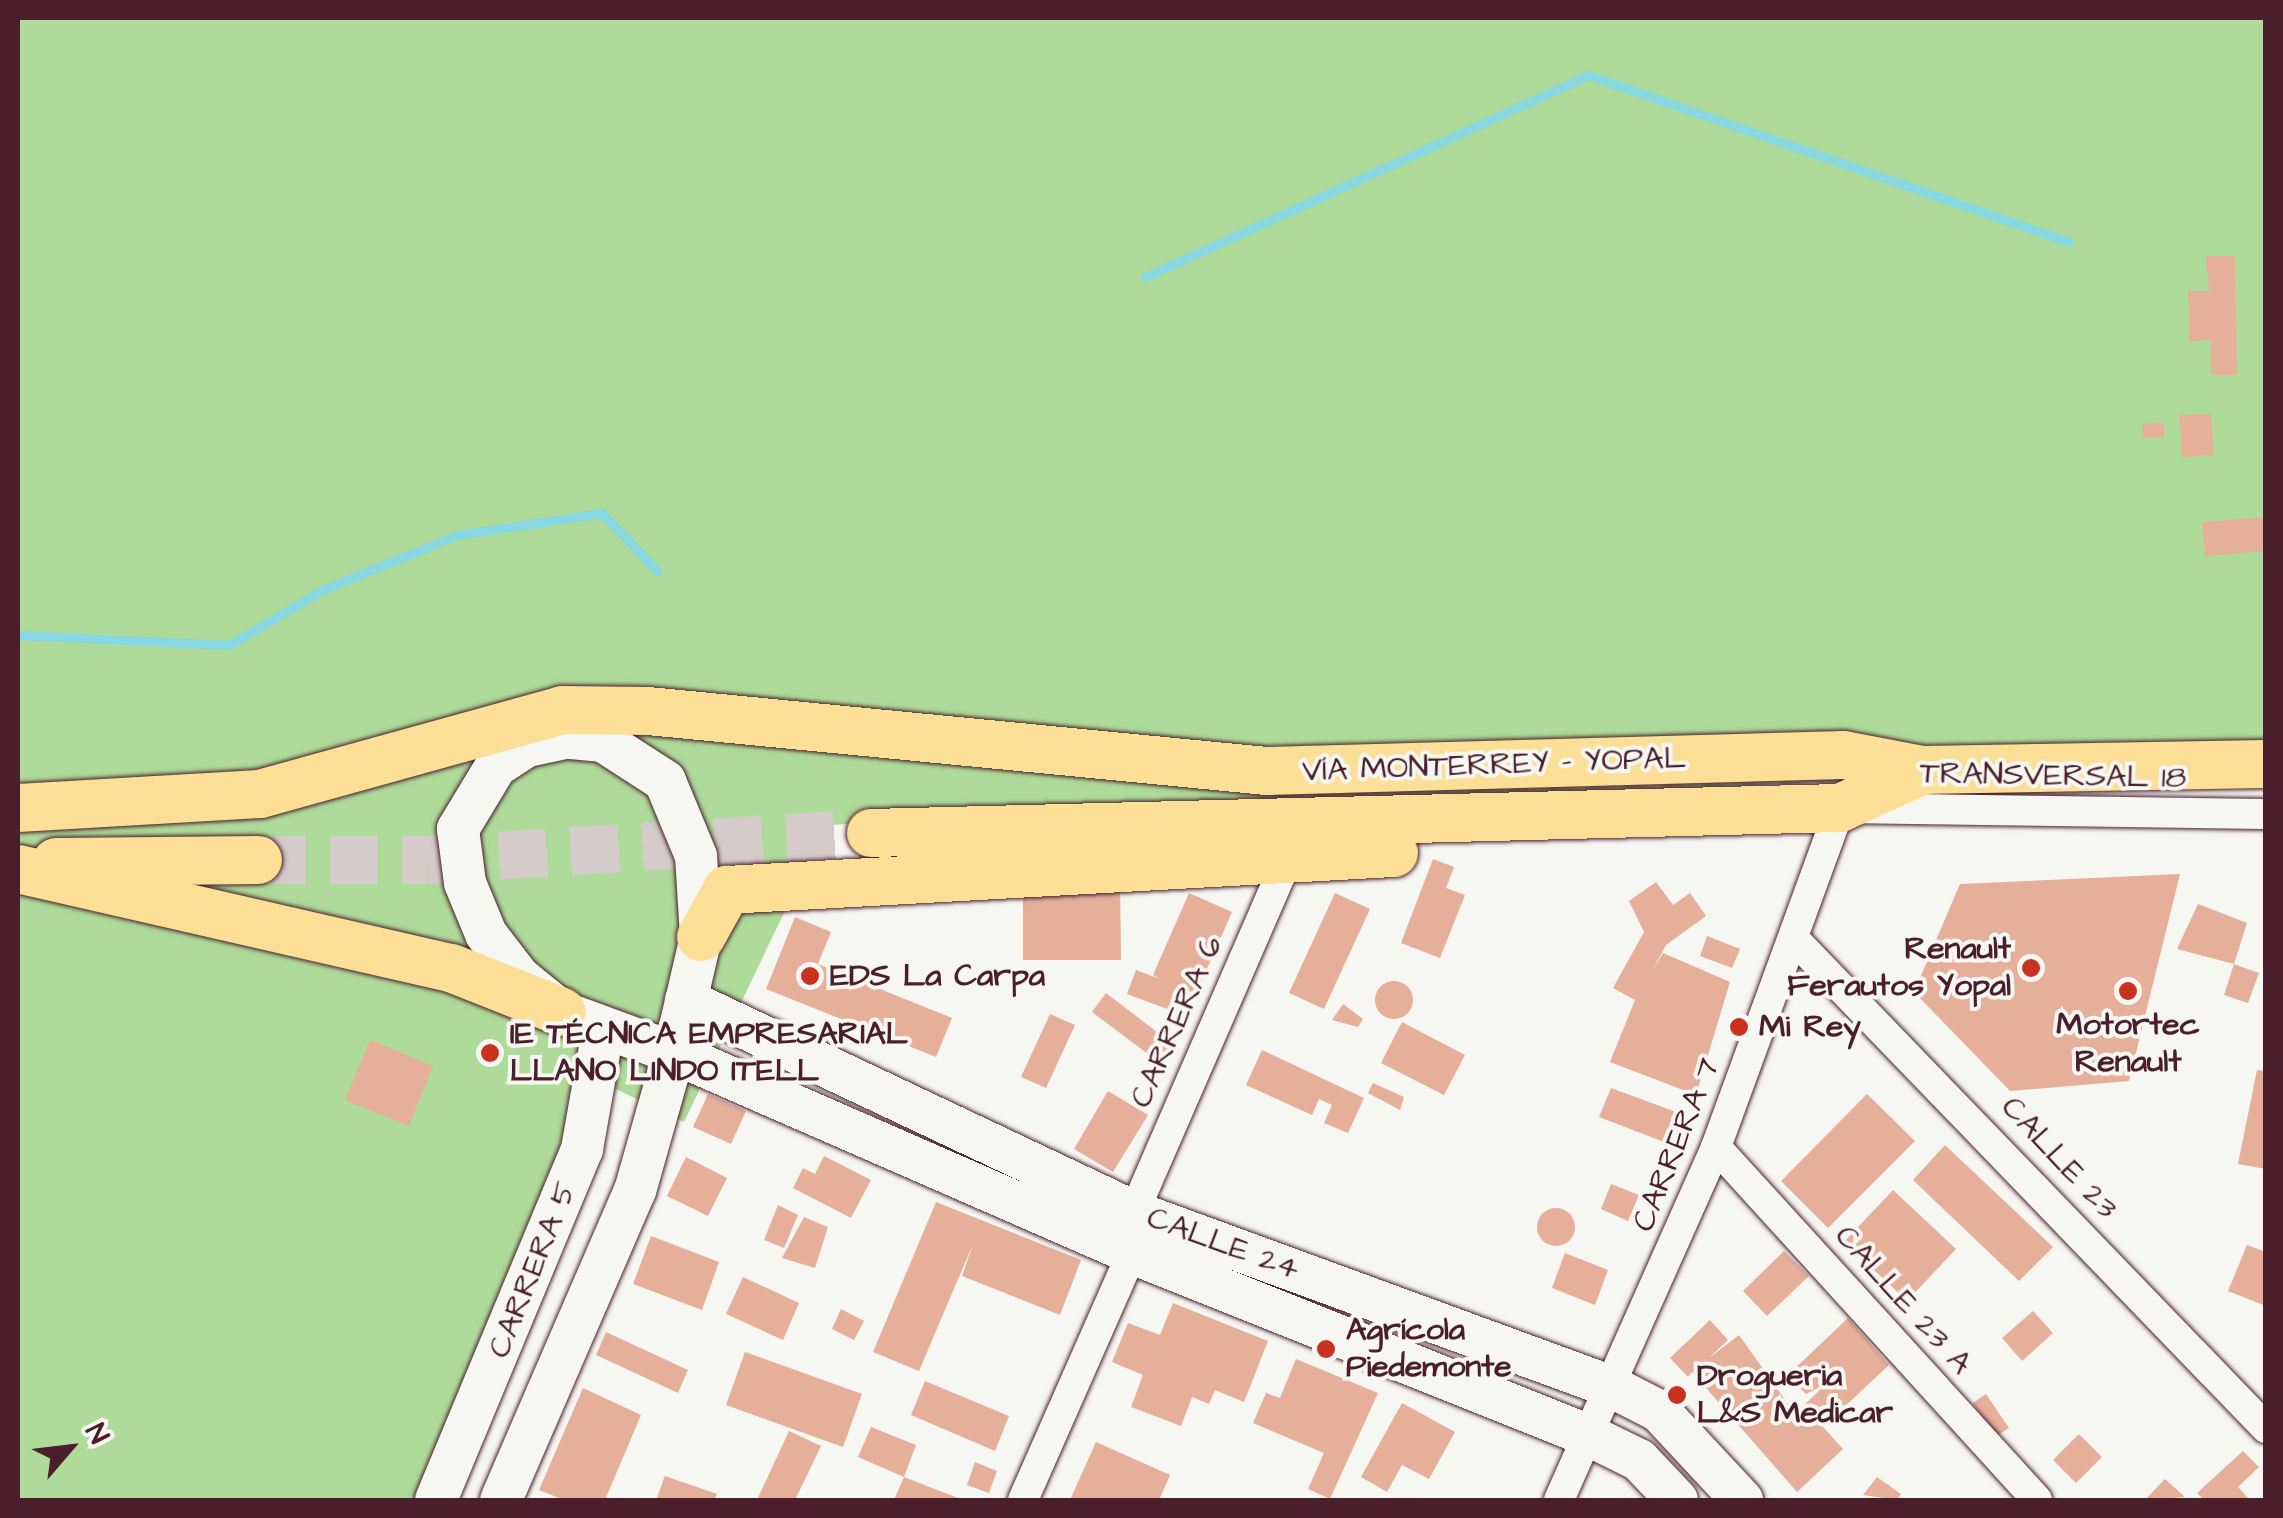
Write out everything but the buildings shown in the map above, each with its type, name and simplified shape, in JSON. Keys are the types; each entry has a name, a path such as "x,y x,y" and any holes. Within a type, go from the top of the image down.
{"main road":[{"name":"VÍA MONTERREY - YOPAL","path":"18,808 260,794 562,710 648,711 1267,771 1844,755 1923,770"},
{"path":"603,741 1267,771"},
{"path":"260,794 527,746"},
{"path":"1923,770 2266,764"},
{"name":"VÍA MONTERREY - YOPAL","path":"871,833 1502,820 1840,808 1923,770"},
{"path":"701,937 727,890 1286,862 1412,851 1502,820"},
{"path":"18,866 258,860"},
{"path":"18,866 451,968 583,1021"}],"street":[{"path":"565,738 603,741 664,781 684,818 698,870 701,937 674,1053 583,1021 519,977 486,934 465,883 458,829 484,780 527,746 565,738"},
{"name":"TRANSVERSAL 18","path":"1840,808 2266,814"},
{"name":"CARRERA 7","path":"1559,1500 1716,1148 1796,940 1840,808"},
{"name":"CARRERA 6","path":"1023,1500 1286,862"},
{"name":"CALLE 23","path":"1796,940 2266,1428"},
{"name":"CALLE 24","path":"686,1000 1133,1232 1612,1386 1659,1411 1742,1500"},
{"name":"CARRERA 5","path":"436,1500 582,1149 583,1021"},
{"name":"CARRERA 5","path":"501,1500 636,1191 674,1053"},
{"name":"CALLE 24","path":"674,1053 1133,1232 1639,1460 1677,1500"},
{"name":"CALLE 23 A","path":"1716,1148 2038,1500"}],"green space":[{"path":"18,18 2265,18 2265,773 1852,781 826,825 684,1122 587,1075 571,1148 425,1500 18,1500"}],"waterway":[{"path":"1145,277 1588,75 2069,242"},
{"path":"18,635 229,645 324,589 457,535 602,513 657,571"}],"tunnel":[{"path":"258,860 427,860 871,833"}],"place":[{"name":"Renault Ferautos Yopal","path":"2031,968"},
{"name":"EDS La Carpa","path":"810,976"},
{"name":"Motortec Renault","path":"2128,991"},
{"name":"Mi Rey","path":"1739,1027"},
{"name":"IE TÉCNICA EMPRESARIAL LLANO LINDO ITELL","path":"490,1053"},
{"name":"Agrícola Piedemonte","path":"1326,1349"},
{"name":"Drogueria L&S Medicar","path":"1677,1395"}]}
